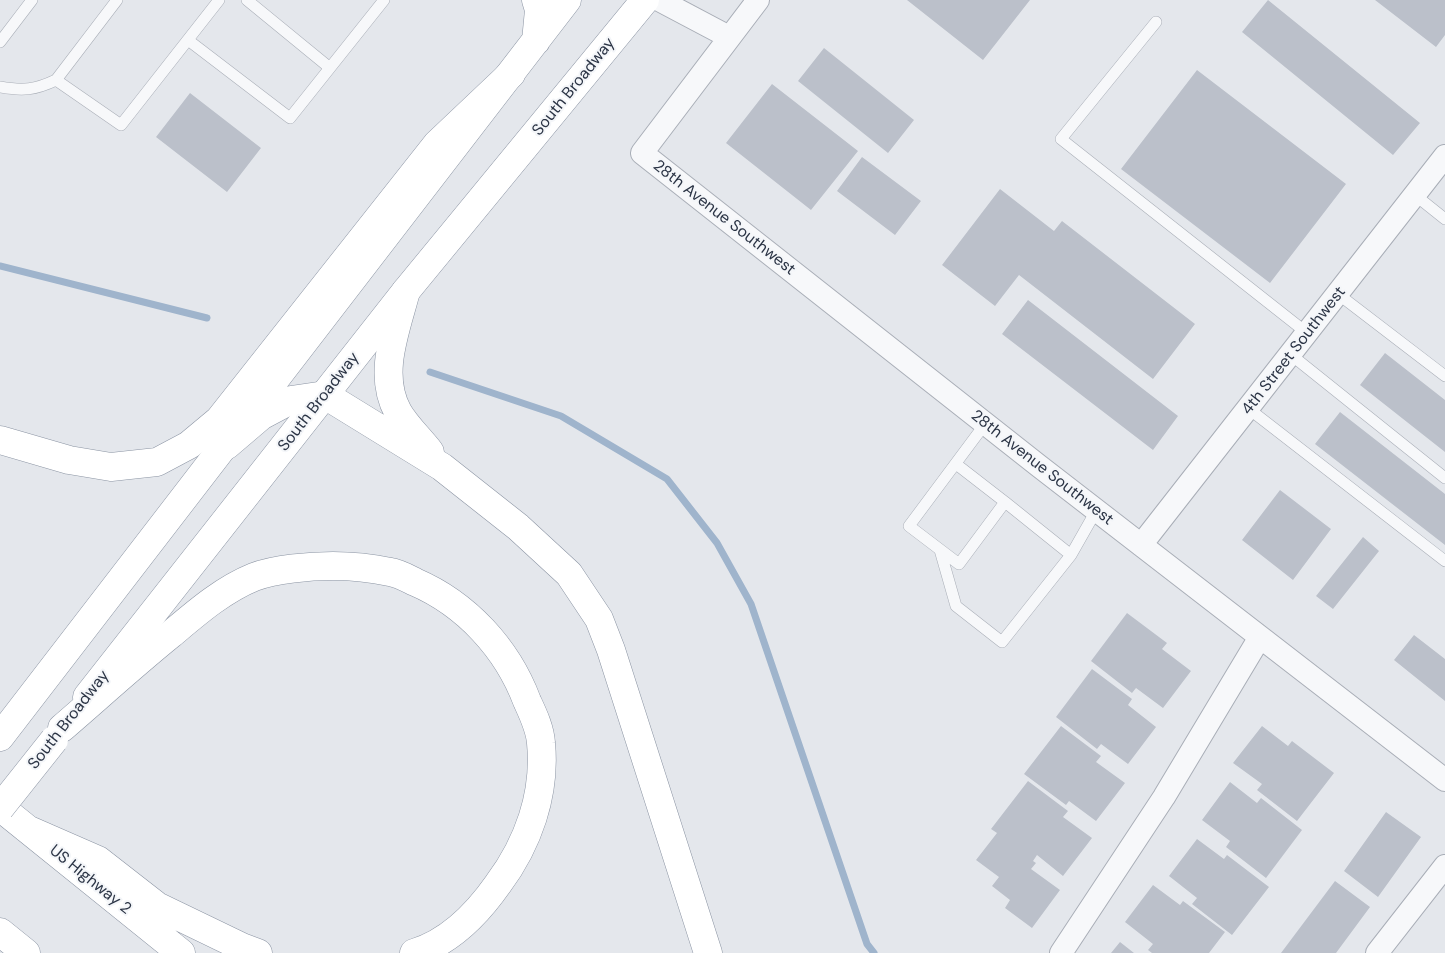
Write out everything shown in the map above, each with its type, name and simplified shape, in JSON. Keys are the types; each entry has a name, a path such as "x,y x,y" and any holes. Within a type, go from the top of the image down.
{"highway":[{"path":"536,0 539,10 536,41"},
{"path":"0,737 227,445 567,0"},
{"name":"South Broadway","path":"0,808 406,291 645,0"},
{"path":"0,440 69,460 111,467 157,462 189,445 219,420 436,144 511,74"},
{"path":"406,291 388,364 389,390 399,413 442,467"},
{"path":"227,445 260,416 291,400 325,395 442,467 518,527 569,574 599,619 626,692 708,953"},
{"path":"58,734 198,611 255,577 318,566 351,566 392,572 439,592 472,618 508,661 537,724 541,742 541,769 538,798 532,821 521,848 506,874 466,923 444,939 414,953"},
{"name":"US Highway 2","path":"0,808 180,953"},
{"path":"27,829 98,860 157,906 258,953"},
{"path":"0,932 26,953"}],"street":[{"path":"658,0 730,37 758,0"},
{"name":"28th Avenue Southwest","path":"730,37 642,153 1096,511 1445,780"},
{"name":"4th Street Southwest","path":"1141,545 1445,156"},
{"path":"1061,953 1164,797 1260,637"},
{"path":"1377,953 1445,866"}],"lane":[{"path":"0,42 32,0"},
{"path":"0,87 17,90 37,89 56,80 117,0"},
{"path":"248,0 330,68"},
{"path":"188,40 290,118 384,0"},
{"path":"56,80 121,125 188,40 212,2"},
{"path":"1156,22 1061,139 1308,333"},
{"path":"1415,195 1445,219"},
{"path":"1338,294 1445,376"},
{"path":"1290,354 1445,478"},
{"path":"1249,409 1445,561"},
{"path":"985,424 908,526 959,564 1005,502"},
{"path":"956,464 1071,555"},
{"path":"940,550 956,606 1002,642 1071,555 1096,511"}],"building":[{"path":"907,0 1030,0 983,60"},
{"path":"1268,0 1420,123 1393,155 1242,32"},
{"path":"1375,0 1445,0 1445,35 1436,47"},
{"path":"824,48 914,120 888,153 798,81"},
{"path":"1197,70 1346,184 1270,283 1121,169"},
{"path":"772,84 858,151 811,210 726,143"},
{"path":"190,93 261,148 227,192 156,137"},
{"path":"862,157 921,201 895,235 837,191"},
{"path":"1000,189 1054,231 1062,221 1195,324 1153,379 1019,275 995,306 942,265"},
{"path":"1028,300 1178,416 1153,450 1002,334"},
{"path":"1385,353 1445,400 1445,452 1360,385"},
{"path":"1340,412 1445,494 1445,545 1315,444"},
{"path":"1280,490 1331,529 1293,580 1242,540"},
{"path":"1363,537 1379,551 1333,609 1316,596"},
{"path":"1127,613 1167,643 1162,649 1191,671 1163,708 1136,688 1132,693 1091,661"},
{"path":"1414,635 1445,659 1445,701 1394,660"},
{"path":"1092,669 1132,699 1128,705 1156,727 1128,764 1101,744 1097,749 1056,717"},
{"path":"1061,726 1101,756 1096,762 1125,783 1096,821 1069,801 1066,805 1024,774"},
{"path":"1262,726 1288,746 1292,741 1334,773 1297,821 1257,790 1262,784 1233,763"},
{"path":"1028,781 1068,811 1063,817 1092,838 1063,876 1037,855 1033,861 1036,863 1031,869 1060,890 1032,928 1005,908 1010,900 992,886 999,877 976,860 997,833 991,829"},
{"path":"1230,782 1257,803 1261,798 1302,830 1266,878 1226,847 1230,841 1202,820"},
{"path":"1386,812 1421,837 1378,897 1344,871"},
{"path":"1197,839 1224,859 1227,855 1269,887 1232,935 1192,904 1197,898 1169,876"},
{"path":"1335,881 1370,907 1336,953 1281,953"},
{"path":"1153,885 1180,905 1183,901 1225,932 1209,953 1152,953 1148,950 1153,944 1125,922"},
{"path":"1120,942 1134,953 1111,953"}],"waterway":[{"path":"0,266 207,318"},
{"path":"430,372 561,416 667,479 717,543 751,604 867,944 874,953"}]}
